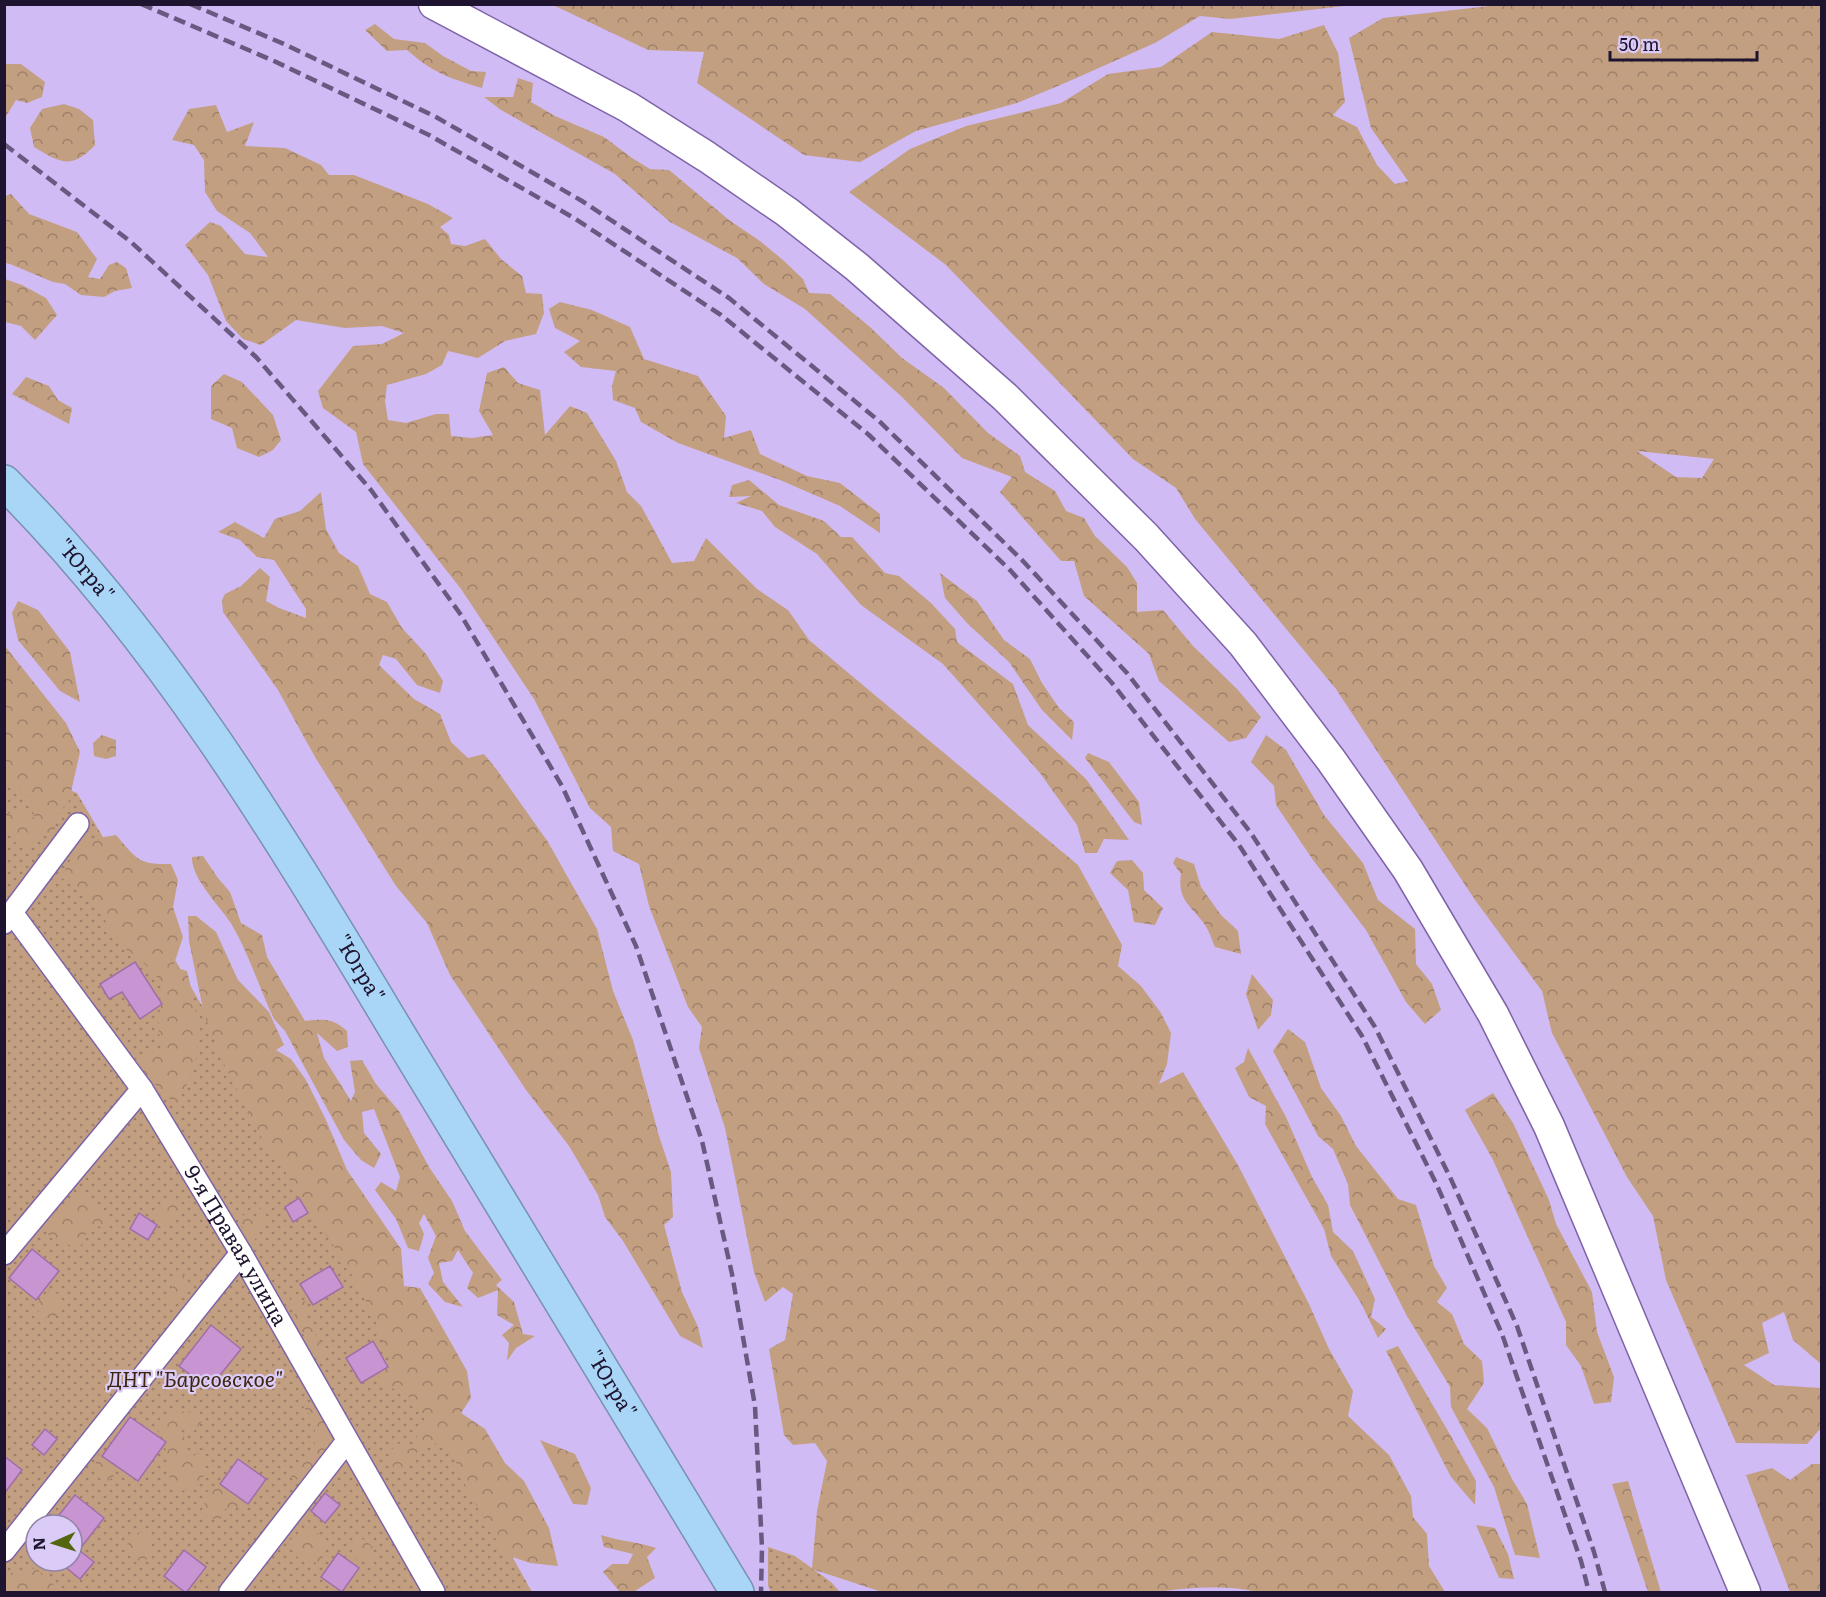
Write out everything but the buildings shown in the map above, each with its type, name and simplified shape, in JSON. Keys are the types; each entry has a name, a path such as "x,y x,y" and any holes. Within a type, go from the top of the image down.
{"highway":[{"name":"\"Югра\"","path":"4,482 43,521 114,603 188,700 246,787 329,919 737,1593"}],"main road":[{"path":"434,4 638,113 787,212 857,267 1005,397 1146,537 1243,644 1331,760 1408,870 1493,1014 1549,1126 1745,1593"}],"street":[{"path":"9,918 78,824"},
{"name":"9-я Правая улица","path":"9,918 142,1089 242,1253 434,1593"},
{"path":"4,1254 142,1089"},
{"path":"4,1551 242,1253"},
{"path":"230,1593 347,1441"}],"green space":[{"path":"1507,4 1821,5 1821,1364 1793,1340 1784,1312 1762,1323 1769,1353 1744,1365 1774,1385 1821,1388 1821,1428 1807,1444 1736,1443 1666,1280 1653,1216 1627,1177 1552,1033 1542,991 1475,900 1336,689 1195,519 1176,488 1133,459 946,265 849,192 910,149 966,126 1061,103 1108,74 1161,67 1212,32 1279,39 1324,25 1338,53 1345,102 1333,115 1357,127 1377,165 1395,184 1408,181 1371,128 1349,38 1383,18","holes":["1637,451 1714,459 1702,478 1676,477"]},
{"path":"553,5 1353,5 1230,19 1200,16 1155,43 1065,83 1017,103 916,131 860,162 804,155 697,83 704,52 648,50"},
{"path":"375,24 394,39 425,43 471,71 486,72 482,88 442,74 407,50 387,51 365,30"},
{"path":"5,64 21,64 45,82 42,97 27,103 16,100 5,118"},
{"path":"518,78 533,83 531,102 555,116 604,137 650,169 669,170 729,220 783,260 803,279 809,293 830,294 870,327 902,358 944,388 988,433 1020,456 1025,472 1055,491 1066,511 1084,518 1095,536 1127,567 1137,583 1137,612 1163,610 1193,646 1237,689 1261,717 1246,738 1229,742 1159,681 1149,654 1084,596 1074,561 1061,561 1000,492 1012,477 962,458 902,397 805,309 764,284 737,258 670,222 615,174 501,110 484,97 513,97"},
{"path":"64,104 79,109 93,120 95,145 87,153 72,161 59,160 34,147 30,128 42,109"},
{"path":"216,105 227,132 254,122 245,146 285,148 321,165 329,175 354,175 428,204 453,218 440,227 449,235 451,244 465,246 485,239 501,259 522,276 526,293 542,294 544,313 536,334 505,341 478,358 448,351 442,365 426,374 387,385 385,401 388,420 406,423 436,414 449,414 451,436 472,438 493,435 479,411 487,373 504,367 518,383 540,390 545,435 570,406 587,413 616,461 627,492 641,506 672,563 694,561 706,538 757,589 788,610 809,640 1078,865 1122,945 1118,966 1141,986 1161,1013 1171,1033 1167,1064 1159,1084 1183,1072 1239,1167 1309,1304 1329,1349 1353,1391 1348,1416 1389,1455 1411,1496 1413,1517 1427,1534 1429,1566 1445,1592 1257,1592 1235,1588 1208,1588 1159,1592 882,1592 812,1569 817,1511 827,1461 815,1443 793,1445 784,1435 769,1349 785,1340 793,1294 783,1287 765,1302 754,1272 725,1128 699,1048 702,1027 688,1007 649,906 639,864 613,851 611,827 590,808 534,699 461,589 363,464 356,432 323,408 318,391 353,346 382,344 404,333 382,326 345,328 296,320 261,345 243,339 226,321 208,275 185,245 210,222 221,226 245,254 268,257 250,233 217,211 205,192 204,160 194,145 172,140 189,109"},
{"path":"11,194 29,214 77,232 97,259 88,277 100,279 109,265 117,262 126,268 132,288 115,291 104,297 81,295 65,284 53,282 5,263 5,196"},
{"path":"5,279 46,298 57,315 35,340 21,326 5,322"},
{"path":"560,302 592,310 630,327 644,359 698,376 726,416 724,438 751,430 760,454 807,476 840,483 880,514 880,533 840,506 780,480 678,443 641,422 635,408 613,400 612,386 616,371 581,367 564,352 580,341 555,328 549,309"},
{"path":"224,374 242,382 273,415 281,440 273,450 259,457 237,448 232,428 211,419 211,386"},
{"path":"26,377 49,386 58,400 72,408 69,424 12,394"},
{"path":"749,480 779,505 824,521 841,537 852,537 885,573 899,576 931,603 955,629 957,642 1013,684 1028,725 1086,779 1129,840 1104,839 1097,853 1085,853 1077,825 1040,773 943,664 861,605 817,554 775,527 762,511 736,503 751,496 729,497 732,485"},
{"path":"321,492 326,529 339,553 358,566 370,594 387,602 402,628 426,654 443,681 440,693 417,685 396,659 383,655 379,665 414,699 440,714 451,742 468,758 484,754 548,842 597,929 613,991 633,1040 671,1172 673,1217 664,1225 682,1292 698,1327 703,1348 680,1336 623,1241 605,1217 598,1195 569,1146 526,1090 450,975 427,923 396,886 315,757 278,690 223,612 222,600 225,594 241,586 260,568 270,577 266,601 306,618 306,609 274,560 257,557 240,540 218,532 235,522 264,538 275,519 300,511"},
{"path":"940,573 977,601 1004,640 1030,659 1042,683 1059,708 1074,722 1072,740 1042,710 1009,662 967,623 945,598"},
{"path":"18,601 38,610 70,652 80,702 60,691 18,640 12,613"},
{"path":"5,646 66,723 80,752 69,801 55,817 55,832 47,836 40,835 29,848 17,846 11,831 5,830 5,814 21,811 34,818 32,801 5,775"},
{"path":"102,735 116,740 116,756 106,759 94,756 93,743"},
{"path":"1266,735 1286,750 1324,815 1363,863 1378,900 1415,929 1416,964 1432,984 1441,1010 1425,1024 1406,1002 1366,930 1313,860 1276,805 1274,786 1251,762"},
{"path":"1088,753 1109,762 1139,802 1142,825 1134,822 1085,758"},
{"name":"ДНТ \"Барсовское\"","path":"4,763 77,793 318,1209 532,1592 5,1592"},
{"path":"116,835 139,859 151,863 171,864 178,880 173,907 183,937 173,967 187,971 198,1036 195,1062 176,1105 134,1064 161,1047 158,1026 163,983 141,960 123,947 94,904 61,877 81,841"},
{"path":"203,856 230,892 241,923 262,935 267,957 305,1021 328,1020 347,1031 348,1047 337,1051 317,1033 324,1058 351,1101 355,1092 350,1061 362,1060 376,1084 399,1111 429,1167 452,1201 465,1231 502,1280 496,1285 514,1302 523,1334 535,1336 516,1348 507,1361 509,1343 502,1335 514,1325 497,1315 498,1290 478,1298 467,1288 473,1273 458,1250 452,1261 439,1263 443,1282 463,1307 445,1302 428,1284 434,1273 428,1258 436,1236 424,1214 419,1223 424,1234 419,1251 408,1248 396,1219 375,1190 381,1182 396,1191 400,1177 374,1109 362,1112 364,1133 381,1154 374,1168 361,1160 344,1140 285,1031 274,1019 238,936 196,874 192,857"},
{"path":"1176,857 1194,864 1201,887 1221,915 1238,931 1241,954 1215,947 1205,925 1183,897 1181,874 1173,863"},
{"path":"1132,860 1143,873 1144,890 1163,908 1155,925 1134,922 1128,890 1110,873 1117,861"},
{"path":"188,916 196,916 216,932 238,980 269,1012 284,1045 276,1050 291,1059 306,1080 347,1170 401,1249 404,1286 420,1288 467,1371 471,1398 461,1413 485,1429 505,1463 524,1481 549,1528 558,1566 530,1563 504,1554 459,1474 454,1454 438,1442 414,1454 408,1472 388,1465 391,1450 400,1443 413,1445 425,1419 404,1391 380,1386 380,1375 392,1363 385,1350 376,1321 355,1280 326,1234 302,1213 301,1194 261,1137 223,1062 204,1014 189,941"},
{"path":"1252,974 1273,1000 1271,1015 1258,1030 1246,994"},
{"path":"1288,1029 1305,1042 1321,1088 1341,1116 1356,1146 1398,1199 1416,1205 1434,1266 1447,1288 1437,1302 1452,1314 1464,1344 1482,1361 1484,1383 1467,1409 1487,1428 1527,1504 1540,1558 1515,1555 1494,1487 1451,1407 1450,1387 1407,1316 1350,1205 1348,1184 1333,1149 1318,1136 1273,1051"},
{"path":"1248,1048 1286,1117 1312,1177 1328,1205 1333,1232 1353,1251 1375,1299 1371,1317 1386,1329 1378,1338 1361,1303 1331,1256 1324,1229 1265,1124 1266,1106 1249,1097 1235,1068 1244,1062"},
{"path":"1493,1093 1513,1123 1549,1200 1556,1224 1592,1292 1597,1332 1614,1377 1611,1402 1594,1404 1581,1366 1566,1345 1566,1322 1493,1160 1465,1110"},
{"path":"79,1193 94,1200 108,1221 86,1234 79,1249 51,1238 38,1222 57,1206 69,1207"},
{"path":"165,1198 178,1202 179,1218 166,1227 157,1214"},
{"path":"262,1207 267,1217 253,1243 243,1230 240,1213 252,1221"},
{"path":"173,1274 188,1275 187,1292 174,1306 163,1297 173,1289"},
{"path":"50,1289 62,1297 56,1318 40,1318 37,1303"},
{"path":"292,1295 306,1302 304,1317 319,1340 327,1366 305,1338 290,1305"},
{"path":"1398,1346 1476,1481 1475,1505 1451,1477 1386,1351"},
{"path":"317,1403 331,1438 309,1480 301,1481 291,1477 304,1459 317,1450 313,1438 317,1424 302,1405"},
{"path":"179,1411 207,1415 194,1431 180,1430 188,1445 183,1463 204,1449 203,1483 182,1491 170,1484 168,1456 155,1422"},
{"path":"540,1440 575,1454 591,1488 587,1505 573,1504"},
{"path":"99,1454 111,1462 116,1474 105,1484 93,1471"},
{"path":"1812,1464 1821,1464 1821,1592 1790,1592 1746,1475 1772,1468 1790,1480"},
{"path":"1628,1481 1661,1592 1648,1592 1612,1484"},
{"path":"224,1486 249,1505 225,1509 220,1521 208,1517 202,1511 209,1487"},
{"path":"307,1525 326,1539 319,1564 297,1557 289,1541"},
{"path":"1476,1525 1495,1528 1508,1554 1514,1579 1499,1578"},
{"path":"143,1532 151,1538 150,1559 134,1561 126,1550 130,1534"},
{"path":"601,1535 656,1548 647,1557 655,1578 635,1591 620,1592 603,1572 612,1564 628,1564 633,1554 604,1547"},
{"path":"360,1537 373,1547 374,1564 358,1561 352,1550"},
{"path":"768,1547 795,1556 831,1582 840,1592 771,1592 768,1586"},
{"path":"24,1570 24,1573 41,1573 55,1586 57,1592 5,1592 5,1576"}],"railway":[{"path":"141,4 274,61 429,135 574,218 721,315 869,435 1010,570 1112,683 1239,845 1362,1036 1436,1183 1502,1334 1581,1561 1589,1592"},
{"path":"190,4 284,44 436,117 582,201 729,298 879,421 1022,560 1127,673 1251,833 1375,1027 1450,1177 1517,1326 1594,1552 1605,1592"},
{"path":"4,144 131,242 256,357 371,490 461,615 562,786 636,946 702,1141 732,1274 755,1406 762,1548 761,1592"}]}
